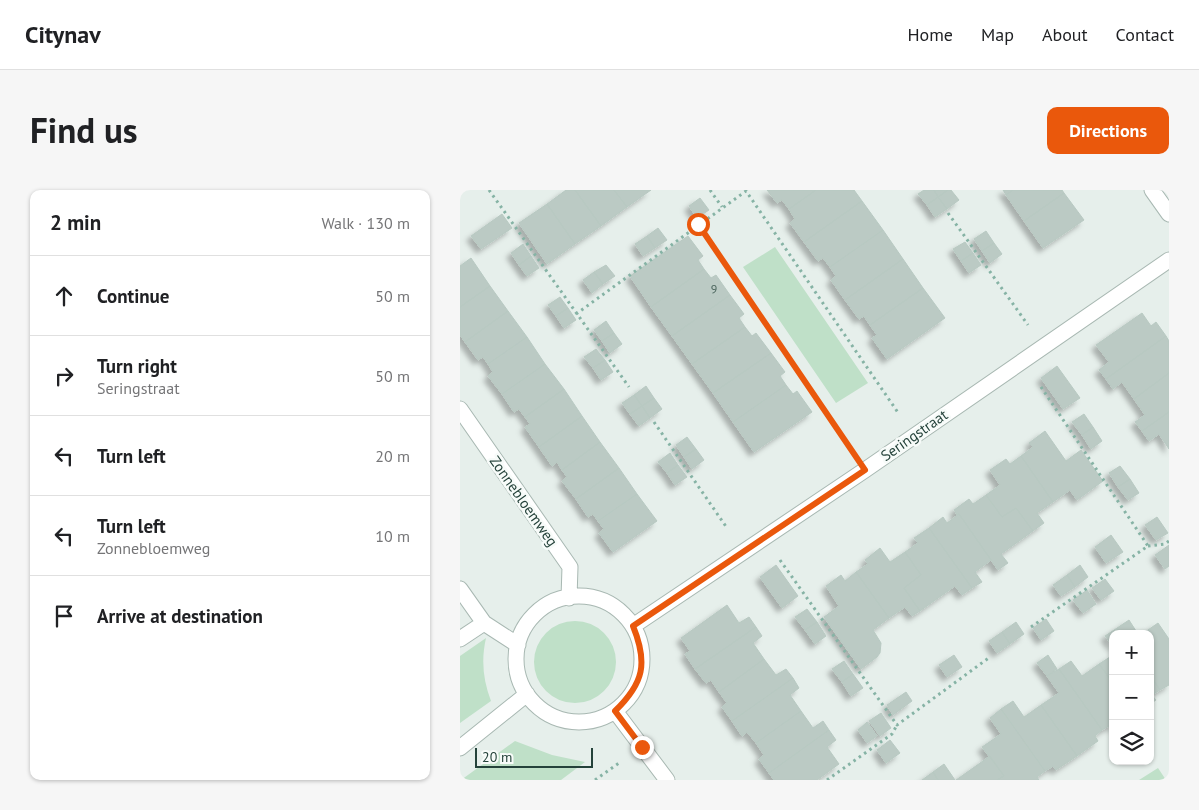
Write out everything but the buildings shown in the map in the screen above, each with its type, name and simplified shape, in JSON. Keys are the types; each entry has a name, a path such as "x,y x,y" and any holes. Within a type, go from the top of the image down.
{"street":[{"path":"1152,190 1169,214"},
{"name":"Seringstraat","path":"633,626 865,470 913,435 1169,260"},
{"name":"Zonnebloemweg","path":"460,409 570,567 569,598"},
{"path":"460,589 484,623 518,645"},
{"path":"587,597 605,602 621,612 633,626 640,644 642,663 639,682 629,698 615,711 597,720 571,721 558,718 540,709 526,694 519,679 516,662 518,645 524,628 536,613 551,603 569,598 587,597"},
{"path":"460,639 484,623"},
{"path":"460,748 526,694"},
{"path":"615,711 667,780"}],"path":[{"path":"489,190 629,387"},
{"path":"710,190 722,207"},
{"path":"576,314 747,190 913,435"},
{"path":"948,213 1043,346"},
{"path":"698,224 865,470"},
{"path":"1023,360 1148,546"},
{"path":"654,422 743,551"},
{"path":"763,537 897,725"},
{"path":"1031,626 1148,546 1165,544 1169,541"},
{"path":"828,780 892,734 897,725 990,657"}],"green space":[{"path":"775,247 868,383 836,403 743,267"},
{"path":"575,621 591,624 604,633 613,646 616,662 613,678 604,691 591,700 575,703 559,700 546,691 537,678 534,662 537,646 546,633 559,624"},
{"path":"486,638 484,670 491,701 460,723 460,656"},
{"path":"515,741 552,755 585,762 561,780 461,780"},
{"path":"1158,768 1166,780 1139,780"}],"route":[{"path":"642,747 615,711 629,698 639,682 642,663 640,644 633,626 865,470 698,224"}]}
